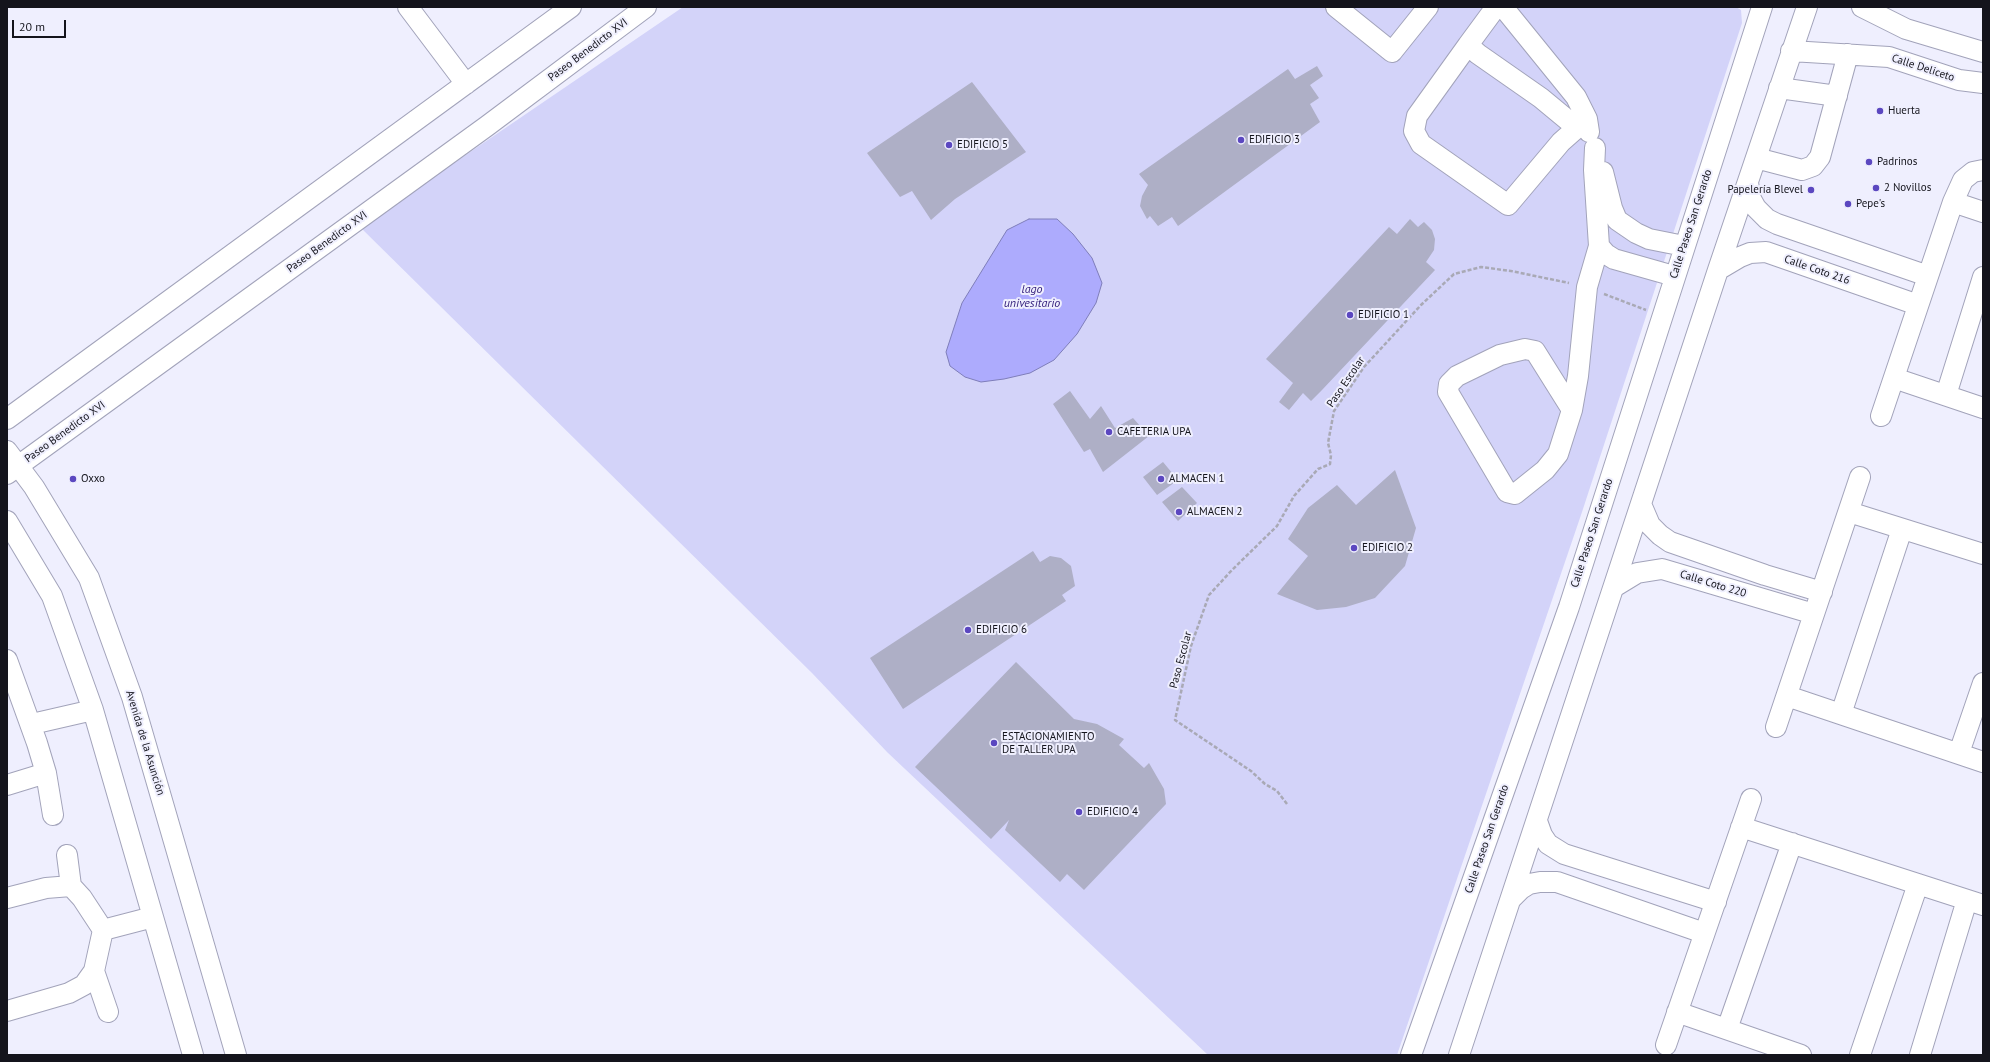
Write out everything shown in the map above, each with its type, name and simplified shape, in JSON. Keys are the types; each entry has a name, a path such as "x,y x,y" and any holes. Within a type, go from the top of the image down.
{"street":[{"path":"408,7 466,84"},
{"path":"7,419 571,7"},
{"name":"Paseo Benedicto XVI","path":"11,464 487,126 646,7"},
{"path":"1336,7 1392,52 1428,7"},
{"path":"1496,7 1417,116 1414,131 1422,144 1508,205 1561,142 1581,123"},
{"path":"1503,7 1576,97 1581,123 1595,148 1612,208 1617,220 1649,239 1684,246"},
{"name":"Calle Paseo San Gerardo","path":"1411,1055 1568,607 1762,7"},
{"path":"1459,1055 1718,270 1807,7"},
{"path":"1862,7 1906,29 1983,52"},
{"path":"1468,45 1478,54 1540,98 1581,123"},
{"name":"Calle Deliceto","path":"1791,51 1889,57 1959,80 1983,83"},
{"path":"1756,158 1802,170 1813,166 1820,157 1848,54"},
{"path":"1779,88 1836,96"},
{"path":"1572,410 1535,351 1525,349 1500,355 1457,376 1449,384 1448,392 1507,492 1515,494 1545,470 1558,454 1572,410 1578,376 1587,287 1599,246 1594,170 1595,148"},
{"path":"1881,416 1953,202 1963,180 1973,172 1983,170"},
{"path":"1748,183 1751,199 1756,208 1767,219 1777,224 1928,276"},
{"path":"1953,202 1983,212"},
{"path":"1599,246 1612,230 1626,226"},
{"path":"1599,246 1606,254 1614,259 1674,276"},
{"name":"Calle Coto 216","path":"1718,270 1750,253 1766,252 1918,305"},
{"path":"1946,395 1983,277"},
{"path":"1894,378 1983,408"},
{"name":"Avenida de la Asunción","path":"11,464 34,487 89,578 132,697 236,1055"},
{"path":"1776,727 1860,478"},
{"path":"1641,504 1650,525 1670,542 1765,575 1822,592"},
{"path":"1849,512 1983,554"},
{"path":"7,521 52,596 93,710 193,1055"},
{"path":"1841,714 1902,529"},
{"name":"Calle Coto 220","path":"1614,587 1637,572 1662,569 1814,614"},
{"path":"7,660 32,724 46,773 53,815"},
{"path":"1959,754 1983,683"},
{"path":"1787,696 1983,762"},
{"path":"32,724 93,710"},
{"path":"7,785 46,773"},
{"path":"1666,1045 1751,799"},
{"path":"1536,821 1548,844 1564,854 1716,902"},
{"path":"1742,826 1975,903 1920,1055"},
{"path":"1726,1029 1792,843"},
{"path":"7,1011 68,993 84,985 94,971 103,930 82,898 71,886 67,855"},
{"path":"1511,899 1520,889 1529,884 1540,882 1557,882 1704,933"},
{"path":"1860,1055 1918,884"},
{"path":"7,898 46,888 71,886"},
{"path":"103,930 153,917"},
{"path":"94,971 108,1012"},
{"path":"1677,1012 1801,1055"}],"path":[{"name":"Paso Escolar","path":"1287,804 1277,791 1265,784 1251,771 1175,720 1191,646 1209,595 1277,526 1294,496 1318,469 1330,464 1332,456 1328,443 1334,411 1364,367 1421,305 1454,274 1481,267 1518,272 1587,287 1662,316"}],"shaded area":[{"path":"683,7 1736,7 1741,10 1742,23 1582,512 1397,1055 1208,1055 887,752 812,673 360,227"}],"water":[{"name":"lago univesitario","path":"1029,219 1057,219 1073,234 1092,258 1102,283 1096,303 1077,334 1054,360 1030,373 1004,379 981,382 965,377 950,366 946,352 962,303 1007,230"}],"building":[{"name":"EDIFICIO 3","path":"1317,66 1323,76 1310,85 1319,98 1310,104 1320,122 1178,226 1172,217 1158,226 1150,216 1147,219 1140,206 1142,196 1148,185 1139,174 1288,69 1295,79"},
{"name":"EDIFICIO 5","path":"972,82 1026,152 955,199 931,220 912,191 900,197 867,153"},
{"name":"EDIFICIO 1","path":"1410,219 1418,227 1424,222 1432,230 1435,239 1434,250 1426,262 1435,270 1311,401 1303,393 1289,410 1279,402 1293,383 1266,359 1389,227 1397,234"},
{"name":"CAFETERIA UPA","path":"1070,391 1090,419 1101,406 1115,428 1133,418 1149,436 1103,472 1090,449 1084,452 1053,404"},
{"name":"ALMACEN 1","path":"1163,462 1178,480 1157,495 1143,477"},
{"name":"EDIFICIO 2","path":"1395,470 1416,528 1405,566 1375,598 1346,607 1317,610 1277,594 1308,556 1288,539 1308,508 1337,485 1356,505"},
{"name":"ALMACEN 2","path":"1182,487 1197,503 1178,521 1162,502"},
{"name":"EDIFICIO 6","path":"1033,551 1040,562 1050,556 1061,558 1071,566 1075,586 1062,595 1066,601 903,709 870,658"},
{"path":"1016,662 1074,719 1097,724 1124,739 1119,745 1144,768 1149,763 1164,789 1166,804 1084,890 1067,874 1060,882 1005,830 1009,820 991,839 915,767"}],"place":[{"name":"Huerta","path":"1880,111"},
{"name":"EDIFICIO 3","path":"1241,140"},
{"name":"EDIFICIO 5","path":"949,145"},
{"name":"Padrinos","path":"1869,162"},
{"name":"2 Novillos","path":"1876,188"},
{"name":"Papelería Blevel","path":"1811,190"},
{"name":"Pepe's","path":"1848,204"},
{"name":"EDIFICIO 1","path":"1350,315"},
{"name":"CAFETERIA UPA","path":"1109,432"},
{"name":"Oxxo","path":"73,479"},
{"name":"ALMACEN 1","path":"1161,479"},
{"name":"ALMACEN 2","path":"1179,512"},
{"name":"EDIFICIO 2","path":"1354,548"},
{"name":"EDIFICIO 6","path":"968,630"},
{"name":"ESTACIONAMIENTO DE TALLER UPA","path":"994,743"},
{"name":"EDIFICIO 4","path":"1079,812"}]}
